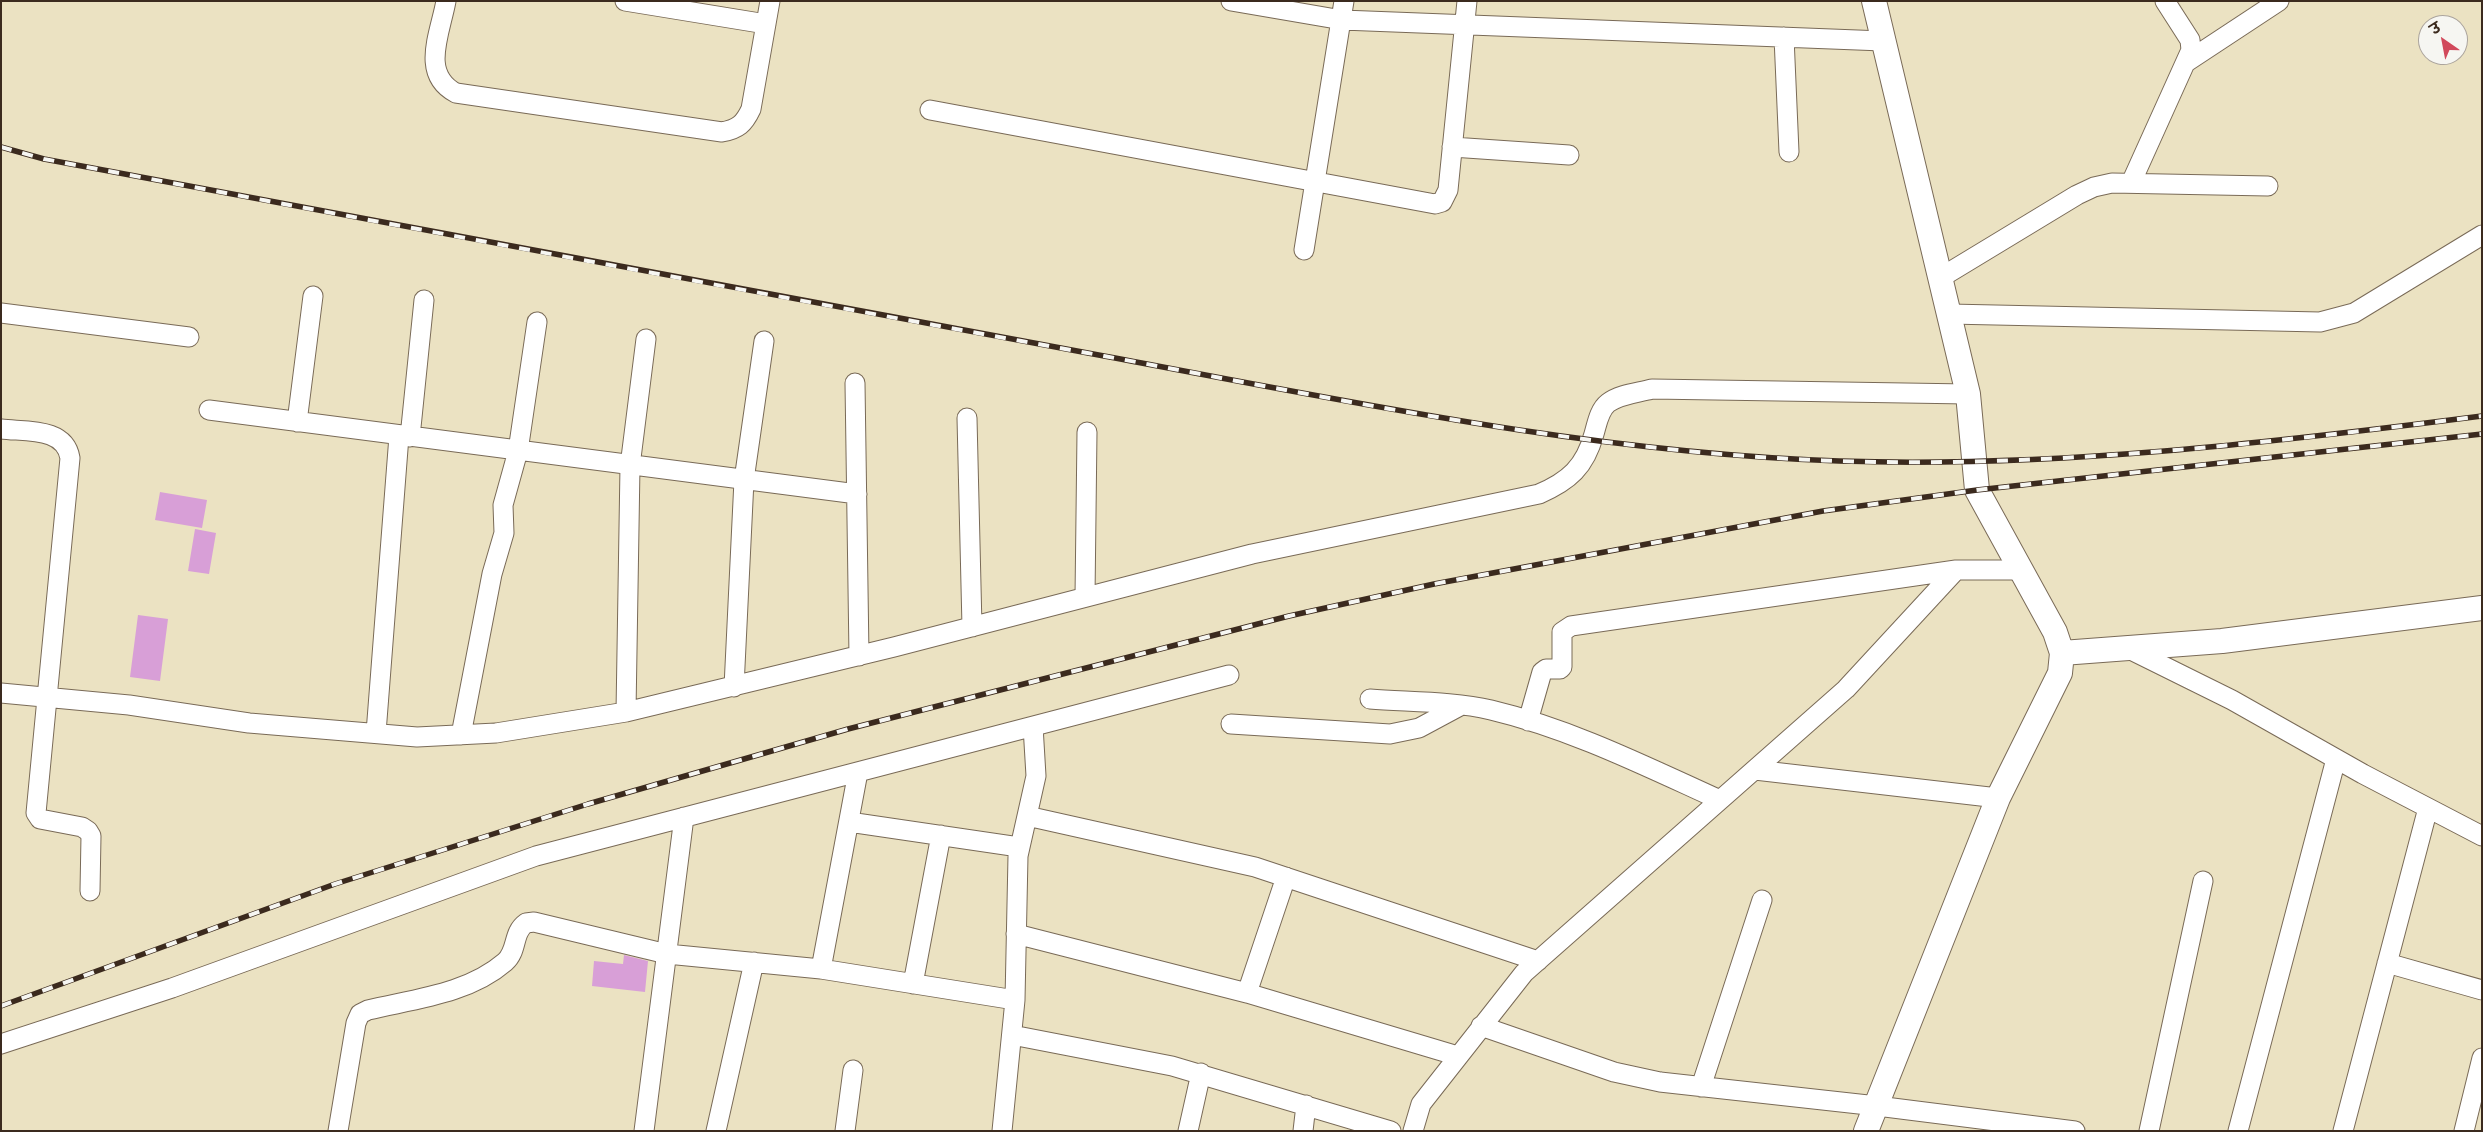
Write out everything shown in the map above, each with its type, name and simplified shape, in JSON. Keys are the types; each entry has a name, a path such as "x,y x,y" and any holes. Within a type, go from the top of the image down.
{"main road":[{"path":"1866,1131 1998,798 2060,673 2062,653 2055,632 1977,490 1968,394 1874,1"},
{"path":"2062,653 2222,641 2482,608"}],"street":[{"path":"446,1 434,62 436,74 443,86 456,93 722,132 736,130 746,121 751,109 770,1"},
{"path":"625,1 766,24"},
{"path":"1232,1 1343,10 1464,24 1883,41"},
{"path":"930,110 1315,180 1435,204 1442,202 1447,197 1467,1"},
{"path":"2131,183 2188,61 2191,50 2190,40 2165,1"},
{"path":"2188,61 2279,1"},
{"path":"1304,250 1343,10"},
{"path":"1784,37 1789,152"},
{"path":"1452,147 1570,154"},
{"path":"1940,278 2077,195 2112,183 2268,186"},
{"path":"1949,314 2320,322 2354,314 2482,235"},
{"path":"297,422 313,296"},
{"path":"376,733 404,436 424,300"},
{"path":"1,313 189,337"},
{"path":"461,735 492,574 504,533 503,505 518,452 537,322"},
{"path":"626,712 630,466 646,339"},
{"path":"734,687 744,480 764,341"},
{"path":"855,383 859,656"},
{"path":"1,692 129,705 249,723 417,737 496,733 626,712 859,656 1252,554 1539,494 1556,487 1575,473 1592,440 1599,417 1606,404 1621,397 1652,389 1968,394"},
{"path":"209,410 518,452 856,494"},
{"path":"967,418 972,627"},
{"path":"1,429 54,435 63,441 68,449 70,458 36,813 40,819 82,827 88,831 91,836 90,891"},
{"path":"1085,597 1086,432"},
{"path":"1413,1131 1421,1104 1513,984 1857,679 1956,570"},
{"path":"1528,721 1542,672 1562,667 1561,638 1567,627 1956,570 2020,570"},
{"path":"2127,648 2232,700 2336,759 2482,836"},
{"path":"1,1044 172,988 536,856 1229,675"},
{"path":"1370,699 1490,710 1602,746 1720,800"},
{"path":"1231,724 1398,733 1419,728 1460,706"},
{"path":"1002,1131 1015,1000 1019,846 1036,776 1033,726"},
{"path":"2238,1131 2336,759"},
{"path":"1754,770 1998,798"},
{"path":"821,969 858,772"},
{"path":"2343,1131 2428,808"},
{"path":"1027,816 1255,867 1538,961"},
{"path":"644,1131 684,817"},
{"path":"850,822 1019,846"},
{"path":"913,984 941,835"},
{"path":"1247,993 1286,877"},
{"path":"2149,1131 2203,880"},
{"path":"1701,1086 1762,900"},
{"path":"338,1131 356,1023 360,1014 368,1010 476,982 509,958 516,933 526,923 534,922 667,954 821,969 1015,1000"},
{"path":"1016,934 1247,993 1458,1056"},
{"path":"716,1131 754,962"},
{"path":"2387,963 2482,990"},
{"path":"1481,1026 1614,1072 1660,1082 2070,1130"},
{"path":"1012,1035 1135,1057 1201,1074 1391,1131"},
{"path":"2464,1131 2482,1058"},
{"path":"845,1131 854,1070"},
{"path":"1188,1131 1201,1074"},
{"path":"1303,1131 1306,1105"}],"building":[{"path":"160,492 207,500 202,528 155,520"},
{"path":"195,529 216,533 209,574 188,571"},
{"path":"138,615 168,619 160,681 130,677"},
{"path":"624,955 648,961 645,992 592,986 594,961 623,964"}],"railway":[{"path":"1,147 44,159 1378,407 1562,436 1654,448 1746,456 1839,461 2000,461 2081,457 2242,444 2482,416"},
{"path":"1,1006 335,884 588,804 848,729 1289,616 1434,584 1823,511 1977,490 2482,434"}]}
